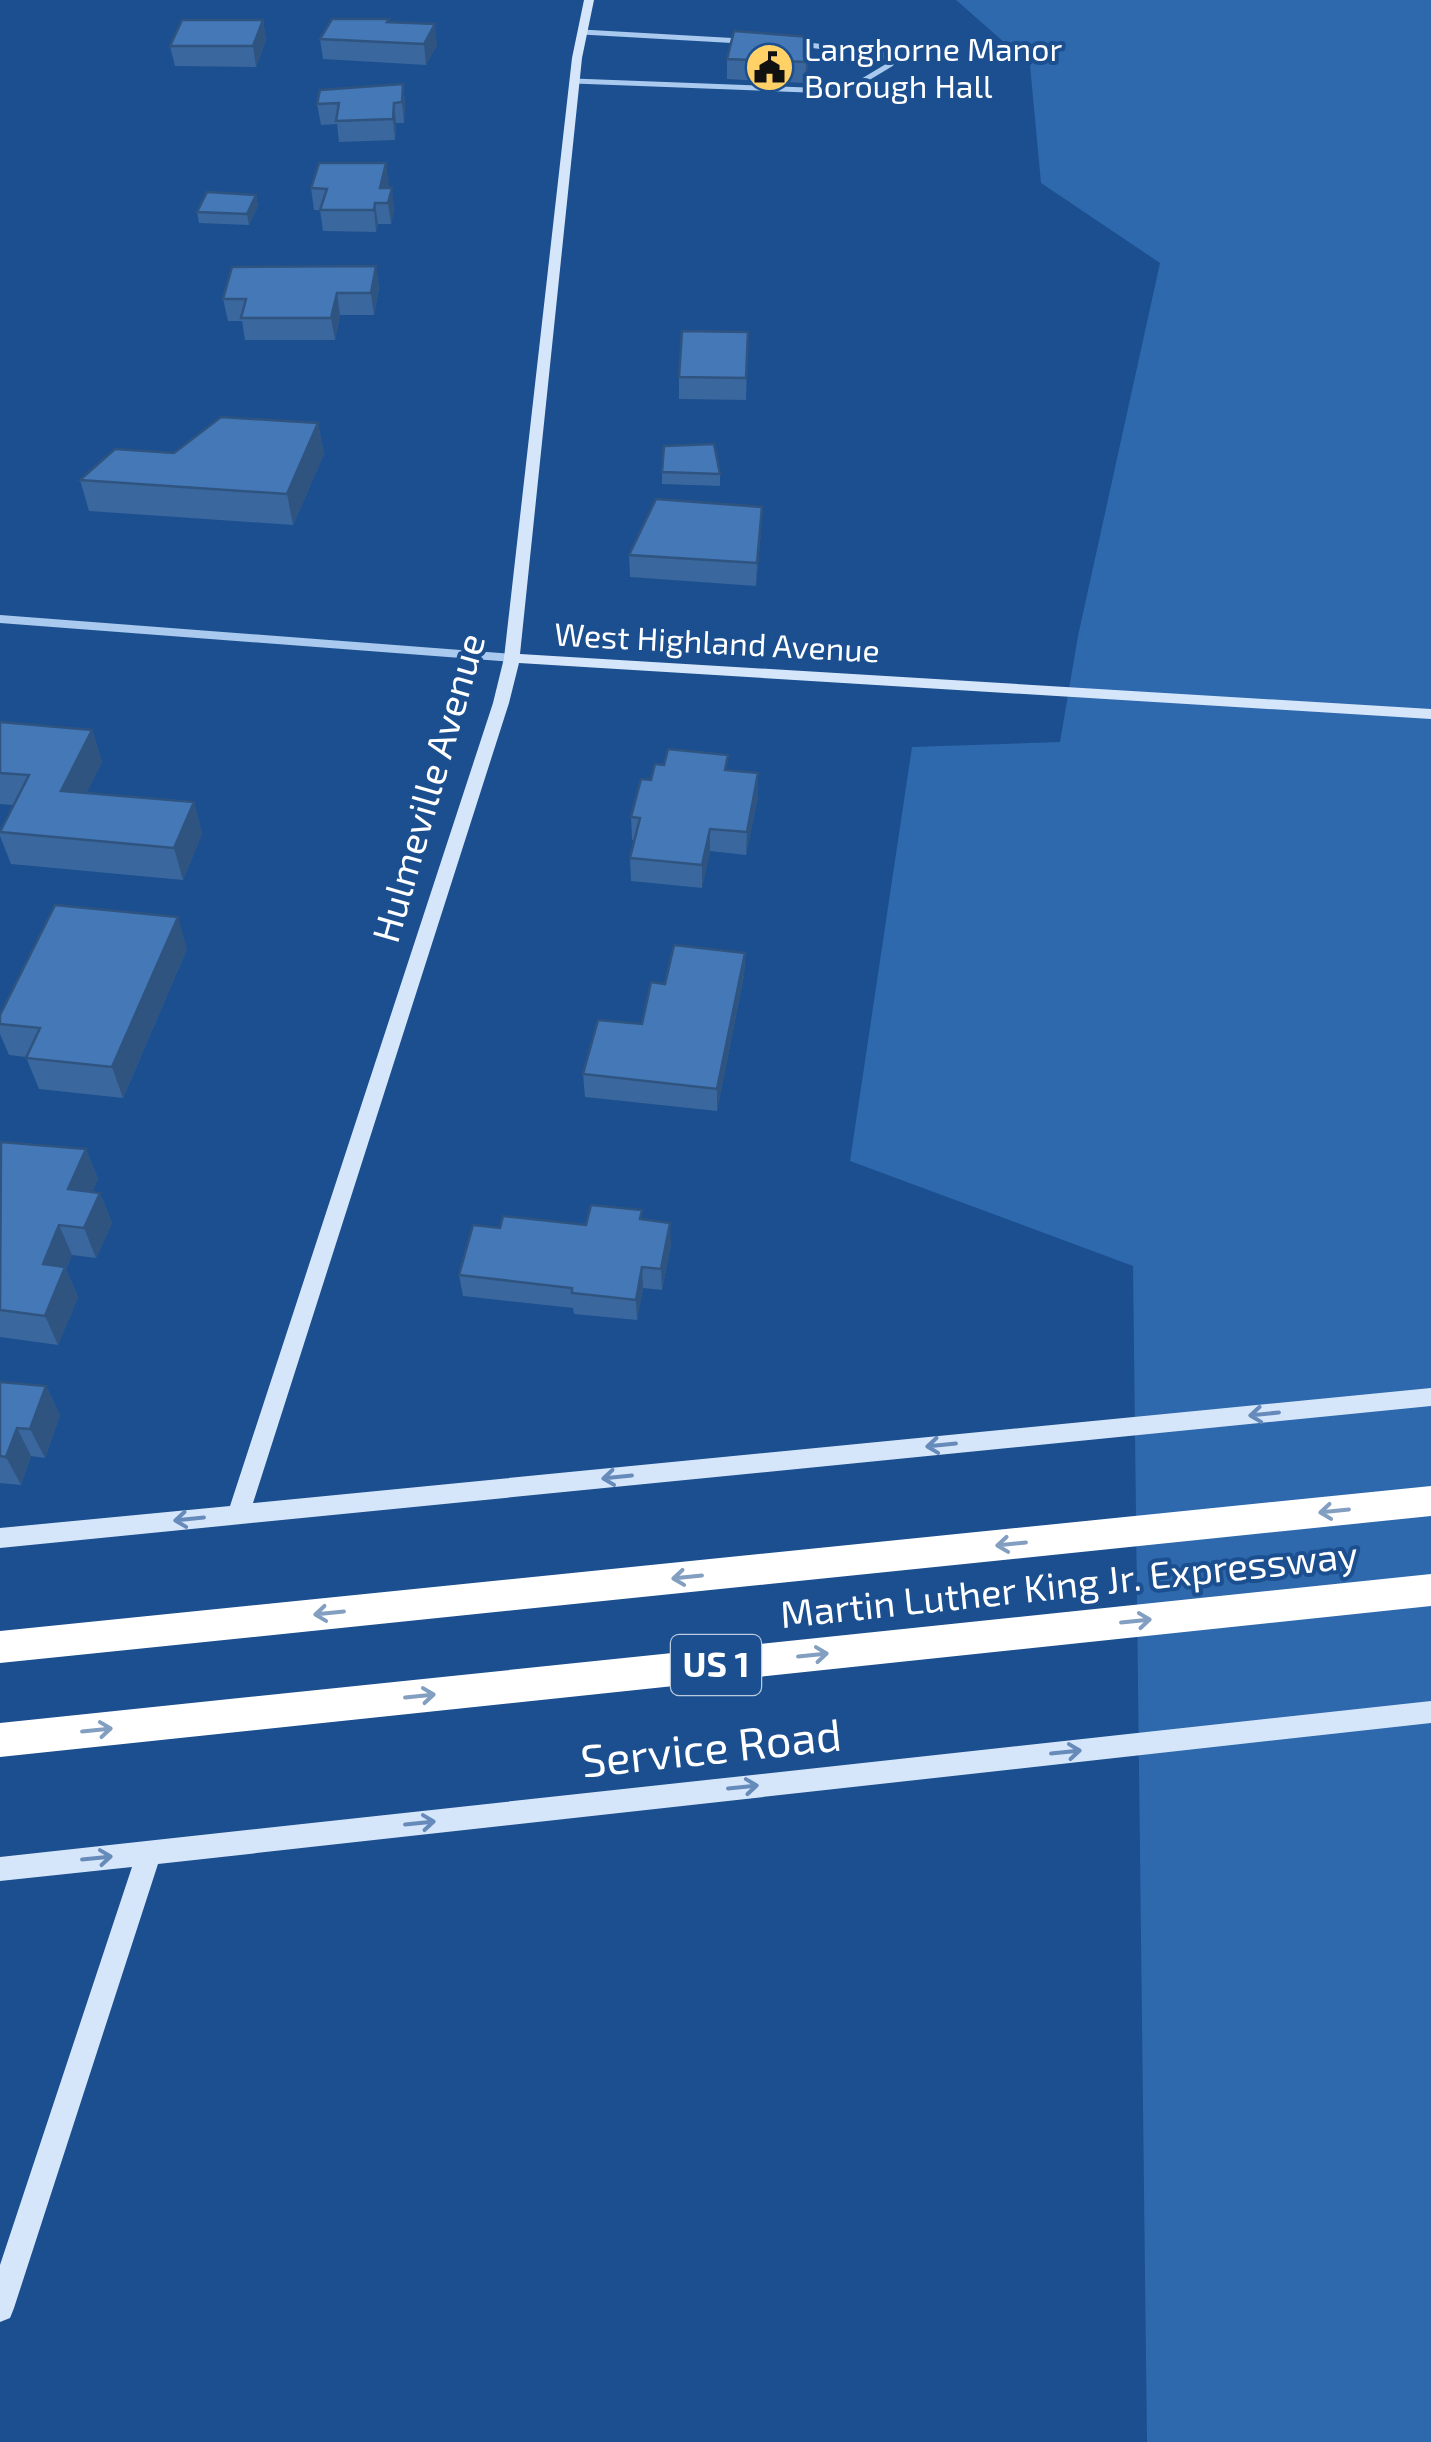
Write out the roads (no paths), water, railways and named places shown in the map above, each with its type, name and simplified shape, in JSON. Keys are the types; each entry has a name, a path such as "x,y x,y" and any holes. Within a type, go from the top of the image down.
{"highway":[{"name":"Martin Luther King Jr. Expressway","path":"0,1647 1431,1501"},
{"name":"Martin Luther King Jr. Expressway","path":"0,1740 1431,1590"}],"street":[{"name":"Hulmeville Avenue","path":"238,1514 502,702 512,658 574,81 589,0"},
{"name":"West Highland Avenue","path":"0,619 512,658 1431,714"},
{"path":"0,1538 1431,1397"},
{"name":"Service Road","path":"0,1868 1431,1712"},
{"path":"0,2308 149,1852"}],"lane":[{"path":"582,32 754,41"},
{"path":"574,81 806,90 842,88 873,80 891,64 883,54 793,44"}],"place":[{"name":"Langhorne Manor Borough Hall","path":"769,68"}]}
